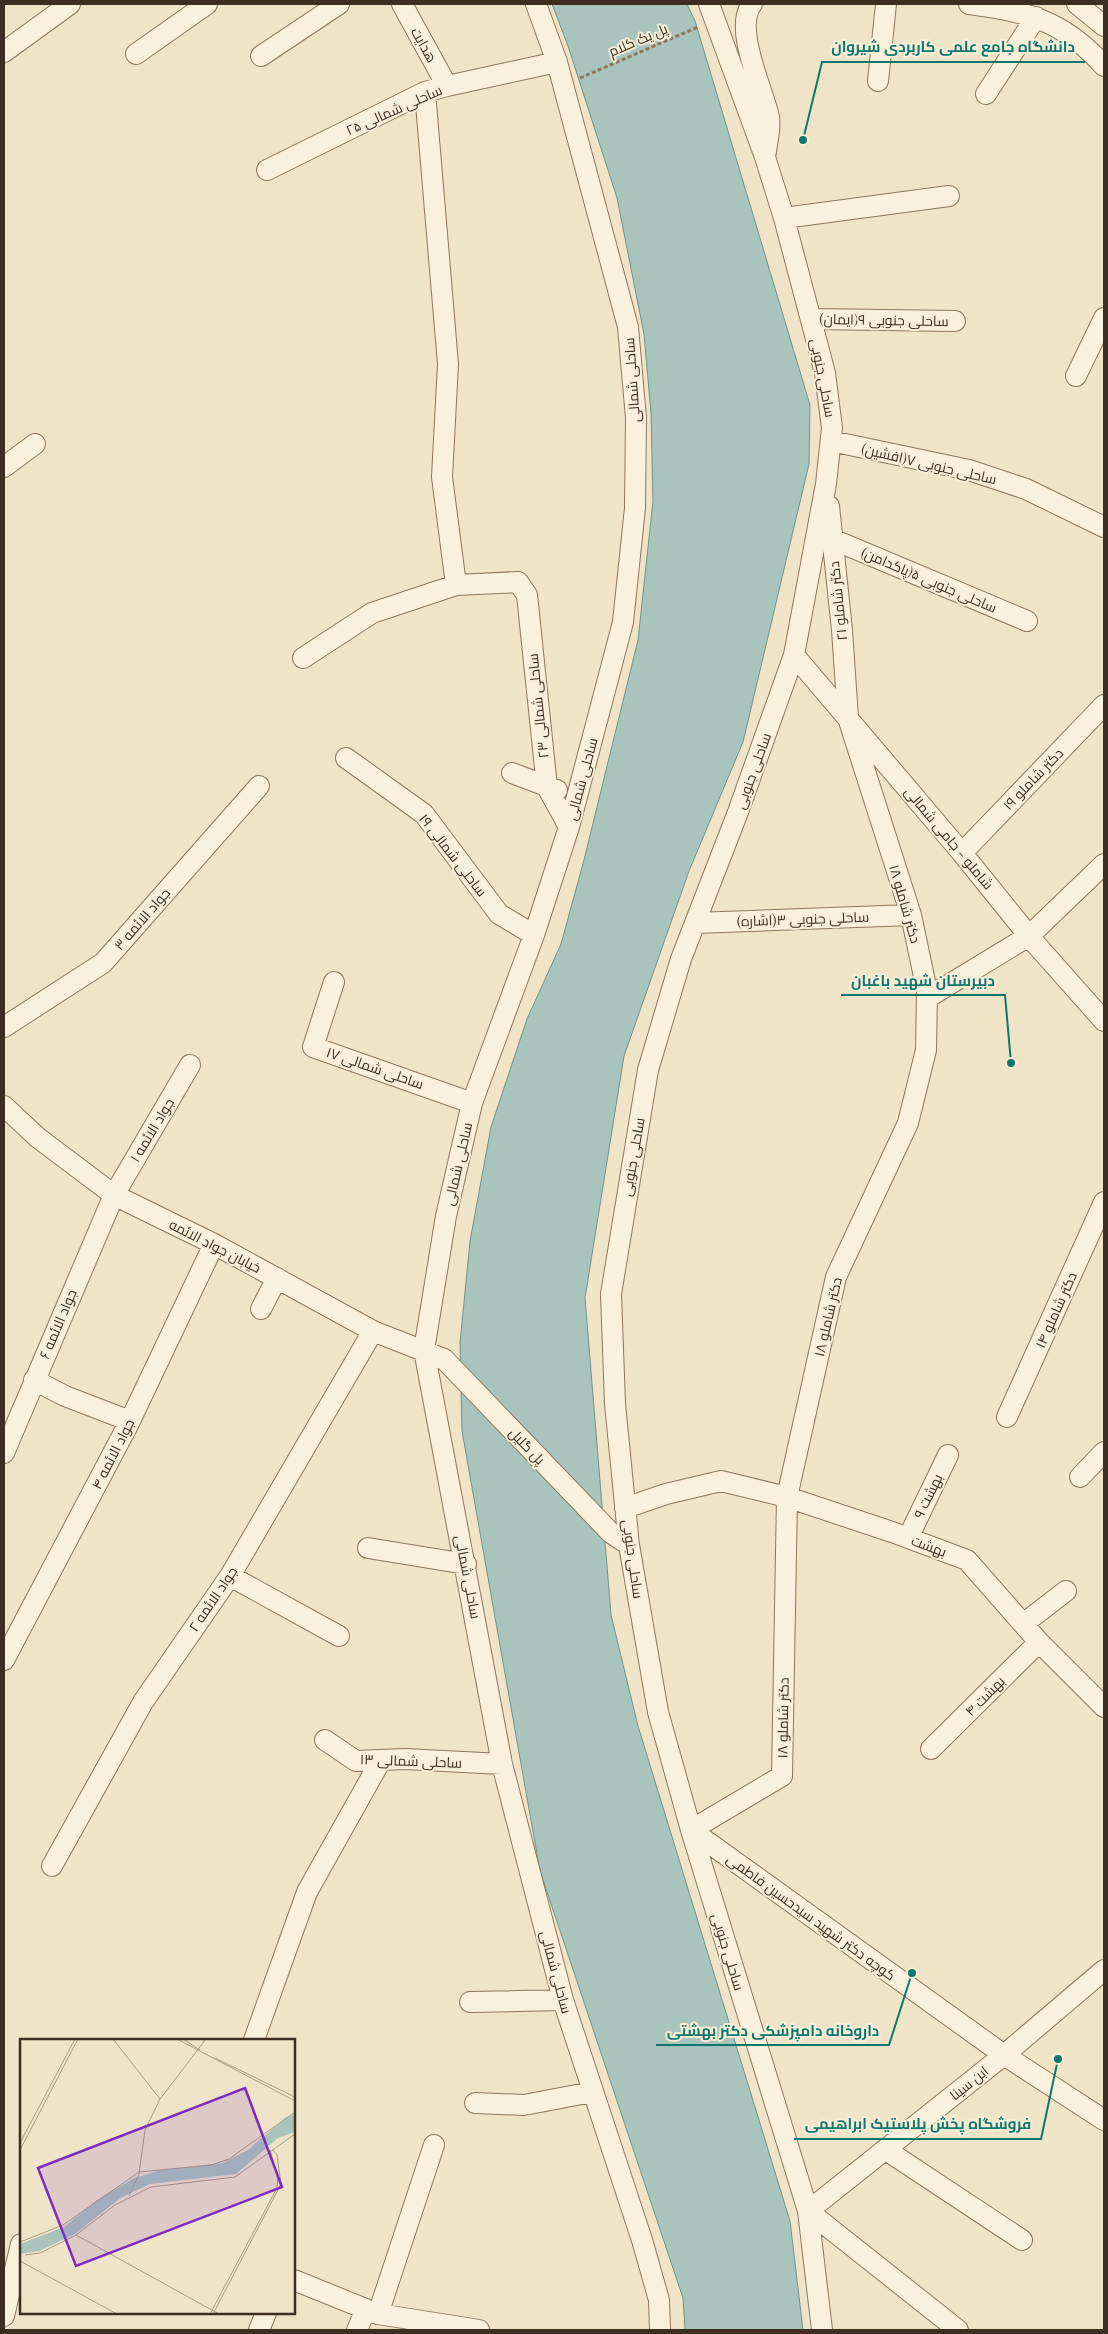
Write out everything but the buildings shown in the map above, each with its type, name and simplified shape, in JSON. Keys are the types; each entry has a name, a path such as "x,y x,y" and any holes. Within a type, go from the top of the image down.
{"street":[{"path":"9,48 70,4"},
{"path":"136,54 207,4"},
{"path":"261,56 339,4"},
{"name":"هدایت","path":"402,4 447,86"},
{"name":"ساحلی شمالی","path":"536,4 557,62 628,327 636,418 635,508 623,622 569,827 534,935 472,1103 446,1216 424,1350 466,1564 502,1764 563,2000 642,2240 659,2300 660,2330"},
{"name":"ساحلی جنوبی","path":"709,4 765,157 784,218 825,373 832,428 826,484 794,655 738,812 681,959 648,1070 611,1294 615,1404 629,1545 658,1712 691,1830 808,2211 822,2330"},
{"path":"752,4 747,10 746,27 751,56 769,119 765,157"},
{"path":"878,81 886,4"},
{"path":"968,4 1000,8 1036,17 1064,30 1104,66"},
{"path":"1080,4 1104,26"},
{"path":"986,94 1036,17"},
{"name":"ساحلی شمالی ۲۵","path":"267,170 425,92 557,62"},
{"path":"303,658 372,613 456,585 442,476 448,364 425,92"},
{"path":"784,218 949,196"},
{"path":"1076,376 1104,318"},
{"name":"ساحلی جنوبی ۹(ایمان)","path":"812,319 956,321"},
{"name":"ساحلی جنوبی ۷(افشین)","path":"831,441 969,470 1026,488 1104,527"},
{"path":"4,467 35,444"},
{"name":"دکتر شاملو ۲۱","path":"826,484 848,718"},
{"name":"ساحلی جنوبی ۵(پاکدامن)","path":"832,539 1026,621"},
{"name":"ساحلی شمالی ۲۳","path":"456,585 518,582 527,595 547,787 569,827"},
{"name":"شاملو - جامی شمالی","path":"794,655 962,853 1028,936 1104,1021"},
{"name":"دکتر شاملو ۱۹","path":"962,853 1104,705"},
{"name":"دکتر شاملو ۱۸","path":"691,1830 782,1776 788,1497 836,1277 908,1122 926,1050 927,998 911,915 848,718"},
{"name":"ساحلی شمالی ۱۹","path":"346,758 424,814 499,914 534,935"},
{"path":"512,773 577,798"},
{"name":"جواد الائمه ۳","path":"4,1027 103,963 260,786"},
{"path":"927,998 1028,936 1104,864"},
{"name":"ساحلی جنوبی ۳(اشاره)","path":"696,923 911,915"},
{"name":"ساحلی شمالی ۱۷","path":"334,982 313,1047 472,1103"},
{"name":"جواد الائمه ۱","path":"114,1195 190,1065"},
{"name":"خیابان جواد الائمه","path":"4,1106 37,1137 114,1195 214,1244 373,1331 444,1359"},
{"name":"جواد الائمه ۶","path":"4,1453 114,1195"},
{"name":"دکتر شاملو ۱۴","path":"1007,1417 1104,1202"},
{"name":"جواد الائمه ۴","path":"4,1660 130,1421 214,1244"},
{"path":"261,1309 277,1278"},
{"name":"جواد الائمه ۲","path":"52,1866 143,1702 230,1576 373,1331"},
{"name":"پل گلیل","path":"444,1359 611,1533 629,1545"},
{"path":"34,1380 66,1396 130,1421"},
{"path":"1080,1477 1104,1452"},
{"name":"بهشت ۹","path":"908,1538 948,1455"},
{"name":"بهشت","path":"625,1508 666,1494 721,1481 788,1497 967,1560 1039,1642 1104,1707"},
{"path":"368,1548 466,1564"},
{"path":"230,1576 339,1636"},
{"path":"1023,1624 1066,1591"},
{"name":"بهشت ۴","path":"931,1749 1039,1642"},
{"name":"ساحلی شمالی ۱۳","path":"325,1740 356,1761 381,1760 502,1764"},
{"path":"254,2039 307,1892 381,1760"},
{"name":"کوچه دکتر شهید سیدحسین فاطمی","path":"691,1830 1004,2055 1104,2120"},
{"name":"ابن سینا","path":"808,2211 1004,2055 1104,1970"},
{"path":"470,2002 563,2000"},
{"path":"475,2103 524,2105 592,2092"},
{"path":"357,2330 372,2312 434,2145"},
{"path":"886,2150 1022,2240"},
{"path":"808,2211 958,2330"},
{"path":"4,2316 20,2248"},
{"path":"295,2280 372,2312 479,2330"},
{"path":"259,2330 266,2314"}],"path":[{"name":"پل یک کلام","path":"576,79 700,26"}],"water":[{"path":"552,4 687,4 695,21 810,405 809,464 743,742 689,871 624,1056 585,1298 611,1615 638,1726 790,2221 803,2330 685,2330 683,2298 540,1871 462,1431 460,1343 470,1241 491,1127 527,1019 561,944 584,860 638,640 653,501 651,413 644,334 617,198 568,46"}],"place":[{"name":"دانشگاه جامع علمی کاربردی شیروان","path":"803,140"},
{"name":"دبیرستان شهید باغبان","path":"1011,1063"},
{"name":"داروخانه دامپزشکی دکتر بهشتی","path":"912,1973"},
{"name":"فروشگاه پخش پلاستیک ابراهیمی","path":"1058,2059"}]}
